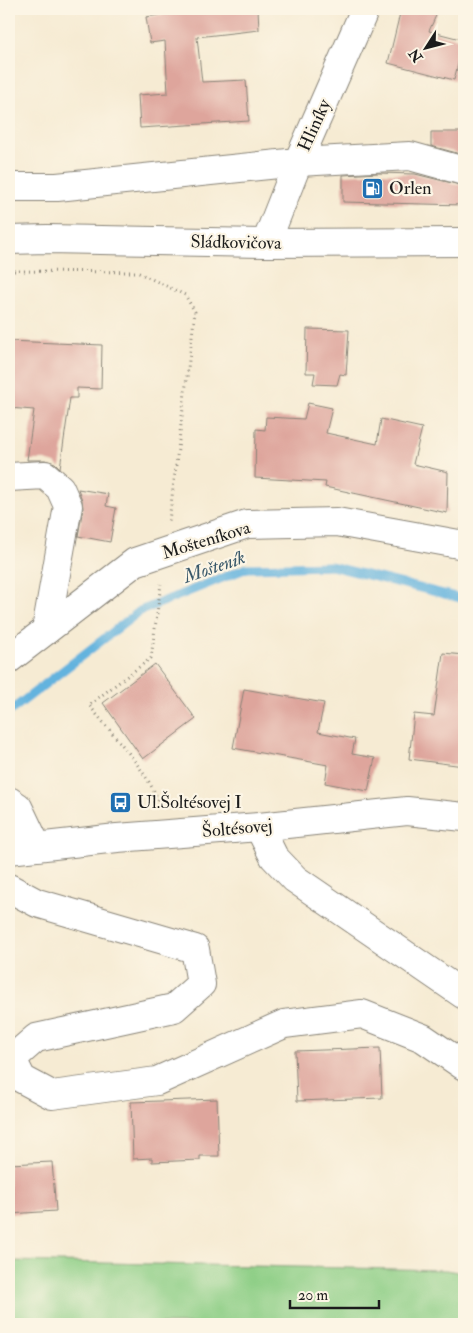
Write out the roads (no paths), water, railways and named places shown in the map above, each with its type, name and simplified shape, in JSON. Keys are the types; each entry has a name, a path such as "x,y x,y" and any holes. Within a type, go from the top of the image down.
{"street":[{"name":"Hliníky","path":"266,243 298,162 365,9"},
{"path":"9,187 57,187 298,162 410,156 464,172"},
{"name":"Sládkovičova","path":"9,240 266,243 464,242"},
{"path":"9,478 45,475 60,488 68,506 46,630"},
{"name":"Mošteníkova","path":"9,659 135,562 247,524 337,522 464,545"},
{"path":"9,801 18,807 37,847"},
{"name":"Šoltésovej","path":"9,850 408,811 464,817"},
{"path":"259,827 274,857 295,879 464,995"},
{"path":"9,888 37,903 195,949 202,984 174,1008 36,1038 12,1059 22,1079 52,1095 158,1081 284,1024 362,1014 423,1038 464,1066"}],"waterway":[{"name":"Mošteník","path":"9,712 140,611 247,568 331,566 464,599"}],"place":[{"name":"Orlen","path":"373,188"},
{"name":"Ul.Šoltésovej I","path":"121,802"}]}
